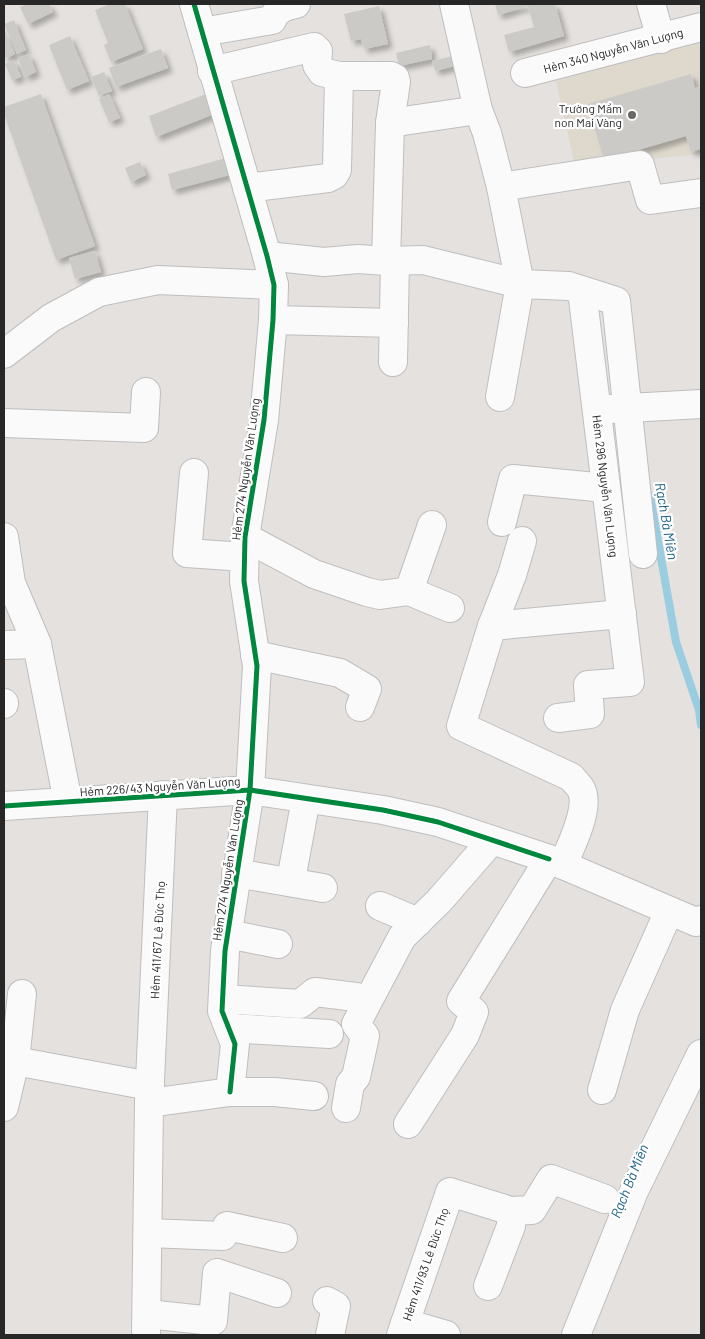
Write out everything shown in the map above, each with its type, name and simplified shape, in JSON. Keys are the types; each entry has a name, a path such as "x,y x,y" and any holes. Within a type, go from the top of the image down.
{"street":[{"name":"Hẻm 274 Nguyễn Văn Lượng","path":"194,4 274,285 273,320 264,420 244,547 244,581 257,666 250,790 225,951 222,1011 235,1044 230,1092"},
{"path":"202,32 272,20 275,13 281,8 296,4"},
{"path":"454,4 478,110 487,133 501,187 520,284 500,397"},
{"path":"651,4 661,39"},
{"name":"Hẻm 340 Nguyễn Văn Lượng","path":"525,73 701,27"},
{"path":"212,71 314,47 318,51 319,69 322,72 339,76 391,76 395,78 390,123 393,362"},
{"path":"247,188 328,178 334,175 337,170 339,76"},
{"path":"390,123 478,110"},
{"path":"501,187 640,166 650,200 701,193"},
{"path":"267,256 324,262 358,259 423,260 520,284 569,286 616,301 643,554"},
{"path":"4,354 52,318 99,292 158,280 274,285"},
{"name":"Hẻm 296 Nguyễn Văn Lượng","path":"558,718 590,714 588,684 630,682 582,291"},
{"path":"273,320 394,323"},
{"path":"4,423 144,428 146,392"},
{"path":"597,409 701,404"},
{"path":"194,473 187,553 244,547 314,574 380,595 410,591 450,608"},
{"path":"502,522 513,479 606,488"},
{"path":"410,591 432,525"},
{"path":"4,537 11,583 38,644 68,802"},
{"path":"408,1124 465,1035 474,1012 461,1000 556,862 574,840 584,807 582,790 571,777 461,726 492,626 512,575 522,541"},
{"path":"492,626 622,614"},
{"path":"4,645 38,644"},
{"path":"255,655 340,673 367,689 360,706"},
{"name":"Hẻm 226/43 Nguyễn Văn Lượng","path":"4,806 250,790 383,810 438,822 556,862 669,911 698,921"},
{"name":"Hẻm 411/67 Lê Đức Thọ","path":"146,1325 150,1094 163,795"},
{"path":"293,869 306,799"},
{"path":"346,1108 350,1084 356,1077 365,1036 356,1024 402,937 439,901 492,840"},
{"path":"236,874 322,888"},
{"path":"380,906 418,922"},
{"path":"602,1090 626,1010 669,911"},
{"path":"228,934 278,944"},
{"path":"223,999 300,1004 315,992 356,997"},
{"path":"4,1107 15,1061 22,994"},
{"path":"229,1028 329,1034"},
{"path":"576,1335 634,1191 701,1054"},
{"path":"15,1061 150,1094 275,1092 314,1096"},
{"name":"Hẻm 411/93 Lê Đức Thọ","path":"403,1329 450,1192 511,1211 532,1210 551,1179 605,1199"},
{"path":"488,1286 511,1226 511,1211"},
{"path":"148,1233 222,1236 227,1226 283,1238"},
{"path":"146,1325 213,1321 217,1273 277,1293"},
{"path":"327,1301 336,1306 330,1335"},
{"path":"403,1329 446,1335"}],"shaded area":[{"name":"Trường Mầm non Mai Vàng","path":"701,35 701,154 575,166 555,76"}],"building":[{"path":"27,4 49,4 53,12 28,24 20,7"},
{"path":"110,4 125,4 143,49 111,62 104,45 108,43 95,10"},
{"path":"495,4 555,4 564,36 509,52 504,35 534,27 528,6 498,15"},
{"path":"379,6 388,44 364,49 361,39 351,41 344,14"},
{"path":"14,20 26,50 17,54 4,24"},
{"path":"4,28 15,54 4,59"},
{"path":"70,36 89,81 67,90 49,45"},
{"path":"430,45 432,59 399,66 396,53"},
{"path":"161,49 168,68 116,87 109,68"},
{"path":"29,54 36,72 25,77 18,58"},
{"path":"453,56 455,66 435,71 432,61"},
{"path":"14,60 21,77 12,80 5,64"},
{"path":"104,72 112,91 99,96 91,77"},
{"path":"691,74 695,88 701,86 701,149 691,152 686,136 604,160 588,104"},
{"path":"41,94 95,246 56,260 4,114 4,107"},
{"path":"109,94 120,118 109,122 99,99"},
{"path":"206,94 214,114 156,137 149,116"},
{"path":"226,158 230,175 172,190 168,174"},
{"path":"140,162 146,175 131,182 125,168"},
{"path":"95,251 101,272 75,279 69,258"}],"waterway":[{"name":"Rạch Bà Miên","path":"650,496 676,642 699,710 701,725"}],"cycle path":[{"path":"194,4 274,285 273,320 264,420 245,537 244,581 257,666 250,790 225,951 222,1011 235,1044 230,1092"},
{"path":"4,806 250,790 383,810 438,822 549,859"}],"place":[{"name":"Trường Mầm non Mai Vàng","path":"632,115"}]}
